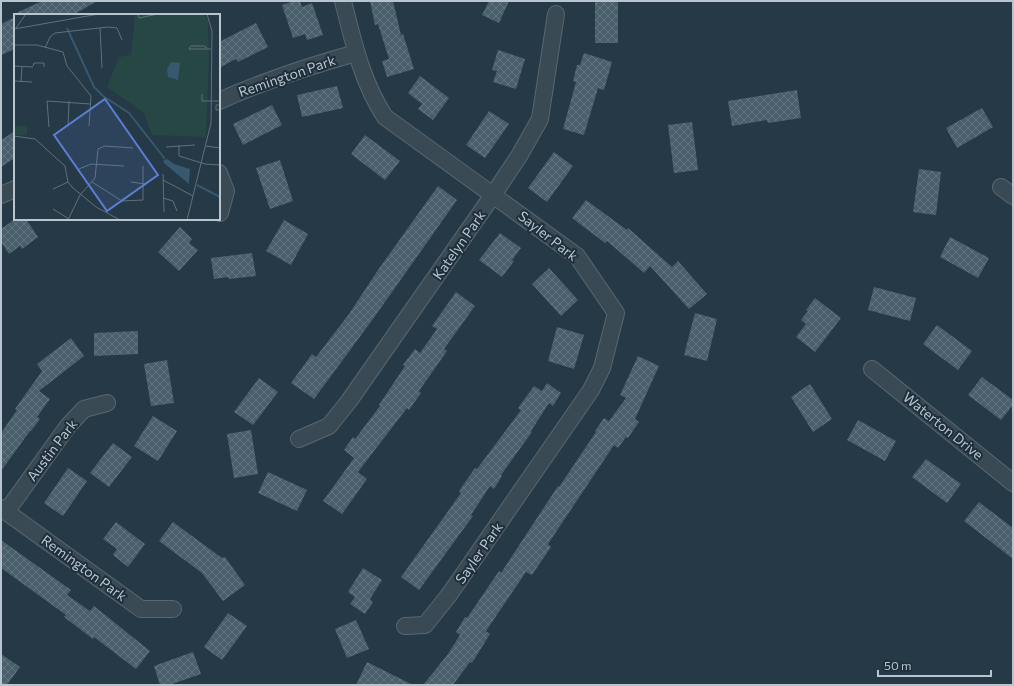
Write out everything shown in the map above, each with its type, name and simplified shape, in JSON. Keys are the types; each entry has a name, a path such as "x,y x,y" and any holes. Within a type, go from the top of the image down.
{"street":[{"name":"Sayler Park","path":"343,1 356,53 375,102 385,117 577,256 616,312 602,368 591,390 449,595 425,625 404,626"},
{"name":"Katelyn Park","path":"299,439 329,426 349,401 519,156 540,119 556,14"},
{"name":"Remington Park","path":"220,100 257,84 316,64 356,53"},
{"path":"220,175 226,191 220,213"},
{"path":"1,195 14,189"},
{"name":"Waterton Drive","path":"872,369 1013,483"},
{"name":"Austin Park","path":"4,510 68,426 84,409 107,403"},
{"name":"Remington Park","path":"4,510 141,609 173,609"}],"building":[{"path":"42,1 97,1 75,14 14,14"},
{"path":"294,1 300,1 302,7 312,3 323,35 307,40 305,34 293,38 282,5"},
{"path":"370,1 393,1 401,35 403,34 414,69 387,77 382,61 389,59 378,24 375,25"},
{"path":"489,1 509,1 499,23 482,15"},
{"path":"618,1 618,43 595,43 595,2"},
{"path":"14,18 14,49 1,55 1,24"},
{"path":"256,23 268,47 238,62 236,59 220,67 220,41"},
{"path":"498,50 525,59 516,89 493,82 497,71 492,70"},
{"path":"584,53 612,62 604,90 598,88 584,135 563,129 576,82 573,81 577,65 580,65"},
{"path":"420,76 449,98 433,120 418,109 422,104 408,93"},
{"path":"337,86 343,108 302,117 297,95"},
{"path":"797,90 801,118 768,123 767,120 732,126 728,101"},
{"path":"272,105 282,125 243,145 233,124"},
{"path":"982,108 993,127 957,148 946,128"},
{"path":"489,111 509,124 485,158 466,145"},
{"path":"692,122 698,170 674,173 668,125"},
{"path":"14,132 14,159 1,167 1,140"},
{"path":"365,135 400,161 385,180 351,154"},
{"path":"554,152 573,166 547,202 528,188"},
{"path":"280,160 293,201 270,209 256,168"},
{"path":"919,169 941,172 936,215 913,212"},
{"path":"438,186 457,200 373,319 314,399 291,383 312,354 316,357 349,314 378,270"},
{"path":"586,200 627,230 628,228 672,267 678,261 707,294 689,309 650,266 644,273 607,241 605,243 572,218"},
{"path":"14,220 27,220 38,237 22,249 20,246 9,254 1,242 1,229"},
{"path":"284,220 308,234 291,265 266,251"},
{"path":"180,227 192,239 189,243 198,250 179,271 158,252"},
{"path":"500,233 521,248 512,260 514,261 502,277 479,260"},
{"path":"950,237 989,258 978,278 940,257"},
{"path":"252,253 256,276 214,279 211,258"},
{"path":"549,268 578,300 561,316 532,284"},
{"path":"874,287 916,298 910,321 868,310"},
{"path":"456,292 475,306 444,349 447,351 419,391 421,393 409,410 407,408 358,472 367,479 342,514 323,501 354,458 344,450 353,437 355,439 380,406 379,405 405,366 403,365 415,349 420,353 437,329 432,326"},
{"path":"815,298 841,318 815,352 796,337 806,324 801,320"},
{"path":"695,313 717,319 707,361 684,355"},
{"path":"937,325 972,351 958,370 923,344"},
{"path":"557,327 584,335 574,369 548,361"},
{"path":"138,331 138,354 94,356 94,333"},
{"path":"71,338 84,356 39,391 50,399 37,417 40,419 1,471 1,433 17,410 15,409 42,371 37,364"},
{"path":"638,356 659,366 635,419 639,422 628,438 626,437 618,448 614,445 548,544 551,547 532,575 526,572 486,631 490,634 472,663 470,662 453,685 423,685 448,654 460,635 456,632 465,617 467,618 499,571 501,573 604,418 609,421 626,398 620,395"},
{"path":"167,360 174,403 151,406 144,364"},
{"path":"982,377 1013,400 1013,405 1001,420 968,395"},
{"path":"259,378 278,392 253,425 234,412"},
{"path":"547,383 561,393 553,406 549,403 531,431 532,432 501,475 502,476 494,489 490,486 471,515 473,516 419,590 401,577 461,493 459,491 475,468 477,469 521,410 518,408 534,386 542,391"},
{"path":"810,384 832,419 813,432 791,397"},
{"path":"153,416 177,431 158,461 134,446"},
{"path":"858,420 896,441 885,461 847,440"},
{"path":"251,430 258,474 234,478 227,434"},
{"path":"113,443 132,457 109,487 90,473"},
{"path":"926,459 961,484 947,503 912,477"},
{"path":"68,468 87,481 63,516 44,503"},
{"path":"268,472 307,490 297,511 258,493"},
{"path":"979,502 1013,528 1013,559 964,521"},
{"path":"116,522 145,544 128,567 113,555 117,549 103,539"},
{"path":"173,522 222,558 225,557 245,585 223,601 202,573 159,541"},
{"path":"1,540 71,590 67,595 90,611 94,606 150,651 136,669 94,637 93,639 64,617 66,615 1,568"},
{"path":"363,568 382,580 370,599 373,602 365,614 350,604 355,597 348,592"},
{"path":"228,613 247,626 222,660 204,647"},
{"path":"356,620 369,649 347,658 335,629"},
{"path":"193,652 201,674 169,685 160,685 154,666"},
{"path":"1,654 20,667 7,685 1,685"},
{"path":"367,662 413,685 356,685"}]}
